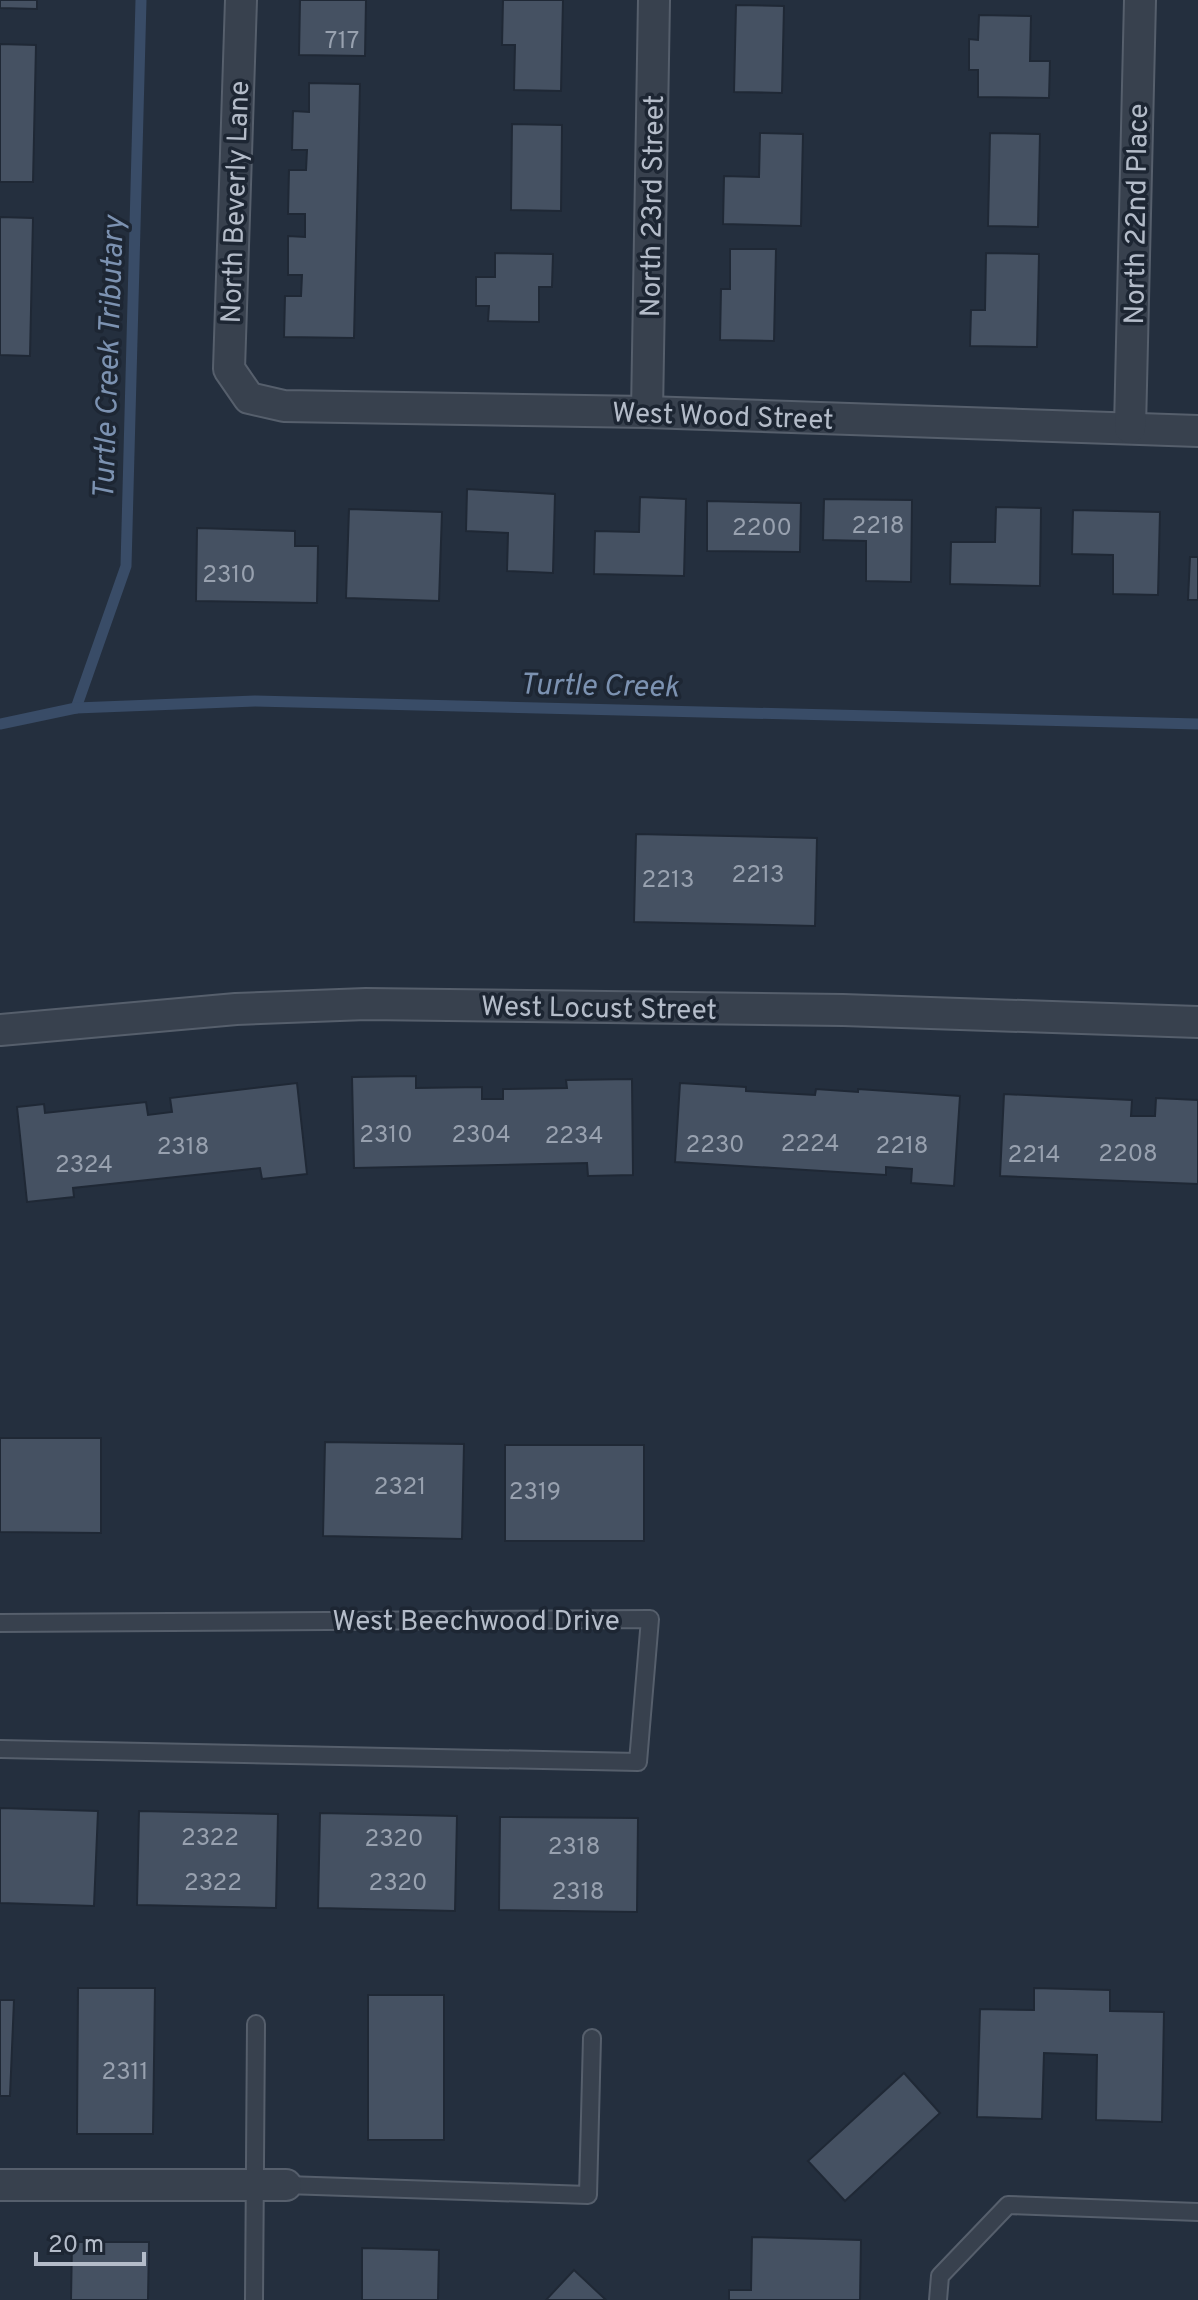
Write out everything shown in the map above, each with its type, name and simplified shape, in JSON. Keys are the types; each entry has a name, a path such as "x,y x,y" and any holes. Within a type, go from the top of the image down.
{"street":[{"name":"North Beverly Lane","path":"241,0 229,369 249,398"},
{"name":"North 23rd Street","path":"647,412 654,0"},
{"name":"North 22nd Place","path":"1130,428 1140,0"},
{"name":"West Wood Street","path":"249,398 284,406 647,412 1198,431"},
{"name":"West Locust Street","path":"0,1030 236,1009 366,1004 843,1010 1198,1022"},
{"path":"0,2185 286,2185"}],"lane":[{"name":"West Beechwood Drive","path":"0,1623 650,1619 638,1762 0,1749"},
{"path":"254,2300 256,2024"},
{"path":"286,2185 588,2195 592,2038"},
{"path":"938,2300 940,2276 1008,2205 1198,2212"}],"building":[{"path":"0,0 37,0 37,9 0,8"},
{"path":"300,0 366,0 365,56 299,55"},
{"path":"503,0 563,0 561,91 514,90 515,45 502,45"},
{"path":"736,5 784,6 782,93 734,92"},
{"path":"979,15 1031,16 1030,61 1050,61 1049,98 978,97 978,70 969,70 969,39 978,40"},
{"path":"0,44 36,45 33,182 0,182"},
{"path":"309,83 360,84 354,338 284,337 285,296 301,296 302,275 288,275 288,236 305,237 305,214 288,214 289,170 306,170 307,150 292,150 293,111 309,112"},
{"path":"512,124 562,125 561,211 511,210"},
{"path":"760,133 803,134 801,226 723,224 724,176 759,177"},
{"path":"990,133 1040,134 1038,227 988,226"},
{"path":"0,217 33,218 30,356 0,355"},
{"path":"730,249 776,249 774,341 720,340 721,289 730,289"},
{"path":"495,253 553,254 552,287 539,287 539,322 488,321 489,306 476,306 476,277 495,277"},
{"path":"986,253 1039,254 1037,347 970,346 971,310 985,310"},
{"path":"467,489 555,494 553,573 507,571 508,533 466,531"},
{"path":"640,497 686,499 684,576 594,574 595,531 639,532"},
{"path":"824,499 912,500 911,582 866,581 866,541 823,540"},
{"path":"707,501 801,503 800,552 707,551"},
{"path":"996,507 1041,508 1040,586 950,584 951,542 995,542"},
{"path":"349,509 442,512 439,601 346,598"},
{"path":"1073,510 1160,512 1158,595 1113,594 1113,555 1072,554"},
{"path":"197,528 295,531 295,546 318,546 317,603 196,601"},
{"path":"1190,557 1198,557 1198,600 1188,600"},
{"path":"636,834 817,838 815,926 634,922"},
{"path":"416,1076 416,1088 482,1087 482,1099 503,1099 503,1089 567,1088 566,1080 632,1079 633,1175 588,1176 587,1163 354,1168 352,1077"},
{"path":"297,1083 307,1174 262,1179 260,1168 73,1188 74,1197 27,1202 17,1107 44,1104 45,1113 146,1102 148,1115 172,1112 170,1098"},
{"path":"680,1083 815,1095 816,1089 858,1092 858,1089 960,1096 954,1186 911,1183 912,1169 886,1167 886,1175 675,1162"},
{"path":"1004,1094 1132,1100 1131,1116 1155,1116 1156,1098 1198,1100 1198,1184 1000,1176"},
{"path":"0,1438 101,1438 101,1533 0,1532"},
{"path":"325,1442 464,1444 462,1539 323,1536"},
{"path":"505,1445 644,1445 644,1541 505,1541"},
{"path":"0,1808 98,1811 94,1906 0,1903"},
{"path":"139,1811 278,1814 276,1908 137,1905"},
{"path":"320,1813 457,1816 455,1911 318,1908"},
{"path":"500,1817 638,1818 637,1912 499,1910"},
{"path":"78,1988 155,1988 153,2134 77,2134"},
{"path":"1034,1988 1110,1990 1110,2011 1164,2012 1162,2122 1096,2120 1097,2055 1044,2053 1042,2119 977,2117 980,2009 1034,2010"},
{"path":"368,1995 444,1995 444,2140 368,2140"},
{"path":"0,2000 14,2000 10,2096 0,2096"},
{"path":"904,2073 940,2113 845,2201 808,2161"},
{"path":"752,2237 861,2240 860,2300 729,2300 729,2290 751,2290"},
{"path":"72,2242 149,2242 148,2300 71,2300"},
{"path":"362,2248 439,2250 438,2300 362,2300"},
{"path":"574,2270 606,2300 546,2300"}],"waterway":[{"name":"Turtle Creek Tributary","path":"76,708 126,566 141,0"},
{"name":"Turtle Creek","path":"0,724 76,708 255,701 1198,724"}]}
